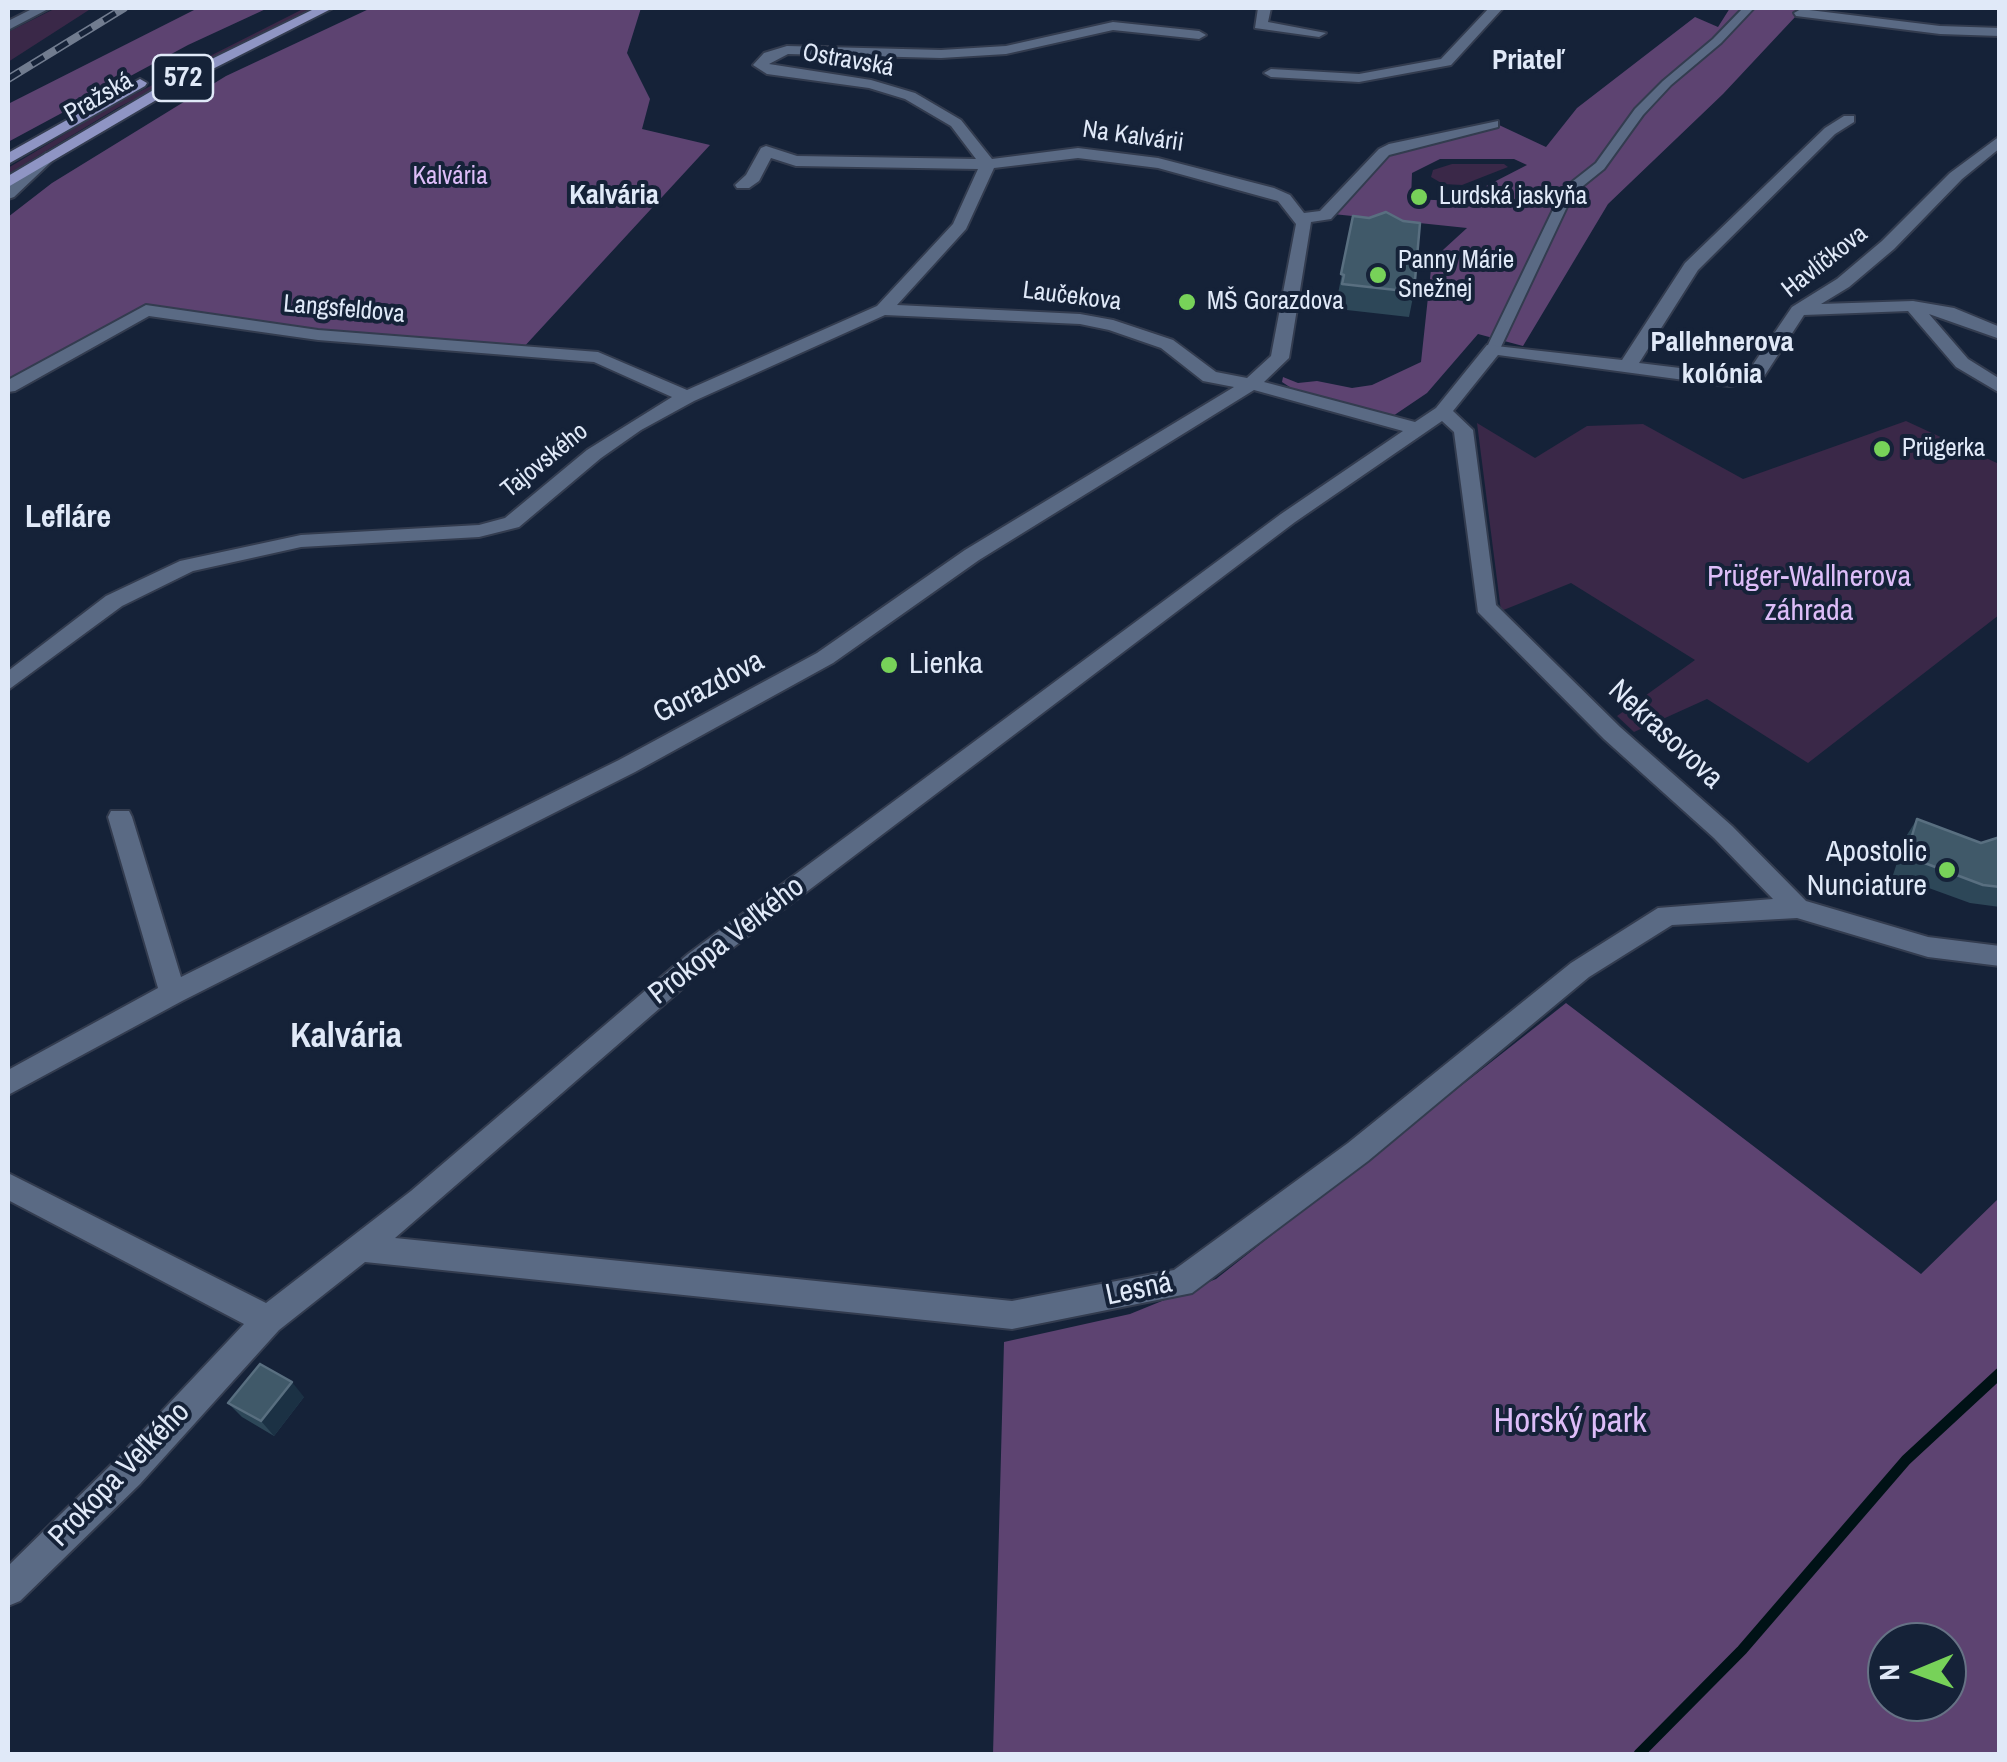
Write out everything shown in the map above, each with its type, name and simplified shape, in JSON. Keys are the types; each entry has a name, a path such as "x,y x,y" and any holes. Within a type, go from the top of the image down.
{"main road":[{"name":"Pražská","path":"8,159 161,72 292,8"},
{"name":"Pražská","path":"8,182 182,79 326,8"}],"street":[{"path":"8,26 43,8"},
{"path":"1265,8 1260,25 1319,33"},
{"path":"1271,74 1359,78 1446,62 1496,8"},
{"path":"1492,349 1568,192 1600,166 1639,112 1667,83 1749,8"},
{"path":"1801,12 1940,30 2000,32"},
{"name":"Ostravská","path":"988,164 956,123 910,96 871,84 772,72 760,65 769,56 787,50 940,54 1006,50 1114,26 1199,35"},
{"path":"1627,367 1691,267 1849,118"},
{"path":"1300,218 1325,216 1384,152 1394,147 1493,124"},
{"name":"Havlíčkova","path":"1492,349 1730,380 1754,377 1798,310 1843,282 1888,245 1956,176 2000,140"},
{"name":"Na Kalvárii","path":"743,185 754,178 766,151 796,162 988,164 1078,153 1158,162 1278,194 1300,218"},
{"path":"8,194 46,158"},
{"name":"Tajovského","path":"8,682 114,601 187,566 301,541 479,531 512,523 594,454 688,397 883,310 960,226 988,164"},
{"name":"Gorazdova","path":"8,1083 173,992 627,766 825,658 972,555 1250,384 1280,358 1303,240 1300,218"},
{"path":"1798,310 1914,306 1948,312 2000,334"},
{"path":"1914,306 1962,363 2000,388"},
{"name":"Langsfeldova","path":"8,387 146,310 318,335 598,357 688,397"},
{"name":"Laučekova","path":"883,310 1080,319 1114,325 1166,344 1210,377 1415,428"},
{"name":"Prokopa Veľkého","path":"8,1589 128,1472 268,1320 363,1248 696,961 1288,518 1442,412 1492,349"},
{"name":"Nekrasovova","path":"1442,412 1463,430 1486,607 1612,734 1723,832 1797,908 1928,947 2000,956"},
{"path":"120,817 173,992"},
{"name":"Lesná","path":"363,1248 1012,1315 1181,1283 1358,1152 1580,970 1667,915 1797,908"},
{"path":"8,1186 268,1320"}],"green space":[{"path":"56,8 92,8 8,62 8,32"},
{"path":"268,8 188,45 8,142 8,104 196,9"},
{"path":"305,8 315,8 119,107 8,174 8,168 113,105"},
{"name":"Kalvária","path":"371,8 641,8 627,53 650,99 642,129 710,145 522,349 318,335 146,310 8,387 8,217 52,183 226,76"},
{"path":"1730,8 1799,8 1796,16 1723,94 1608,204 1523,346 1478,334 1427,393 1393,416 1299,393 1282,382 1283,377 1298,383 1317,381 1352,388 1372,385 1421,362 1432,260 1467,228 1333,214 1382,158 1418,142 1499,125 1546,147 1577,108 1695,17 1718,27","holes":["1440,159 1514,159 1527,165 1457,201 1411,199 1412,173"]},
{"path":"1452,164 1508,167 1462,185 1443,184 1431,177 1433,170"},
{"name":"Prüger-Wallnerova záhrada","path":"1906,421 1999,464 1999,615 1808,763 1707,699 1634,732 1617,716 1695,660 1571,583 1501,611 1477,423 1535,458 1587,426 1643,424 1743,479"},
{"name":"Horský park","path":"1566,1003 1921,1274 1999,1198 1999,1754 993,1754 1004,1342 1130,1314 1216,1279"}],"building":[{"name":"Panny Márie Snežnej","path":"1386,212 1403,221 1420,223 1414,292 1342,284 1353,216 1369,218"},
{"path":"1917,819 1981,843 2000,837 2000,887 1983,885 1906,856"},
{"path":"260,1364 292,1382 261,1421 228,1403"}],"waterway":[{"path":"1639,1754 1742,1650 1906,1460 2000,1373"}],"railway":[{"path":"8,79 124,8"}],"place":[{"name":"Lurdská jaskyňa","path":"1419,197"},
{"name":"Panny Márie Snežnej","path":"1378,275"},
{"name":"MŠ Gorazdova","path":"1187,302"},
{"name":"Prügerka","path":"1882,449"},
{"name":"Lienka","path":"889,665"},
{"name":"Apostolic Nunciature","path":"1947,870"}],"district":[{"name":"Priateľ","path":"1527,61"},
{"name":"Kalvária","path":"614,196"},
{"name":"Pallehnerova kolónia","path":"1722,359"},
{"name":"Lefláre","path":"68,518"},
{"name":"Kalvária","path":"346,1038"}]}
